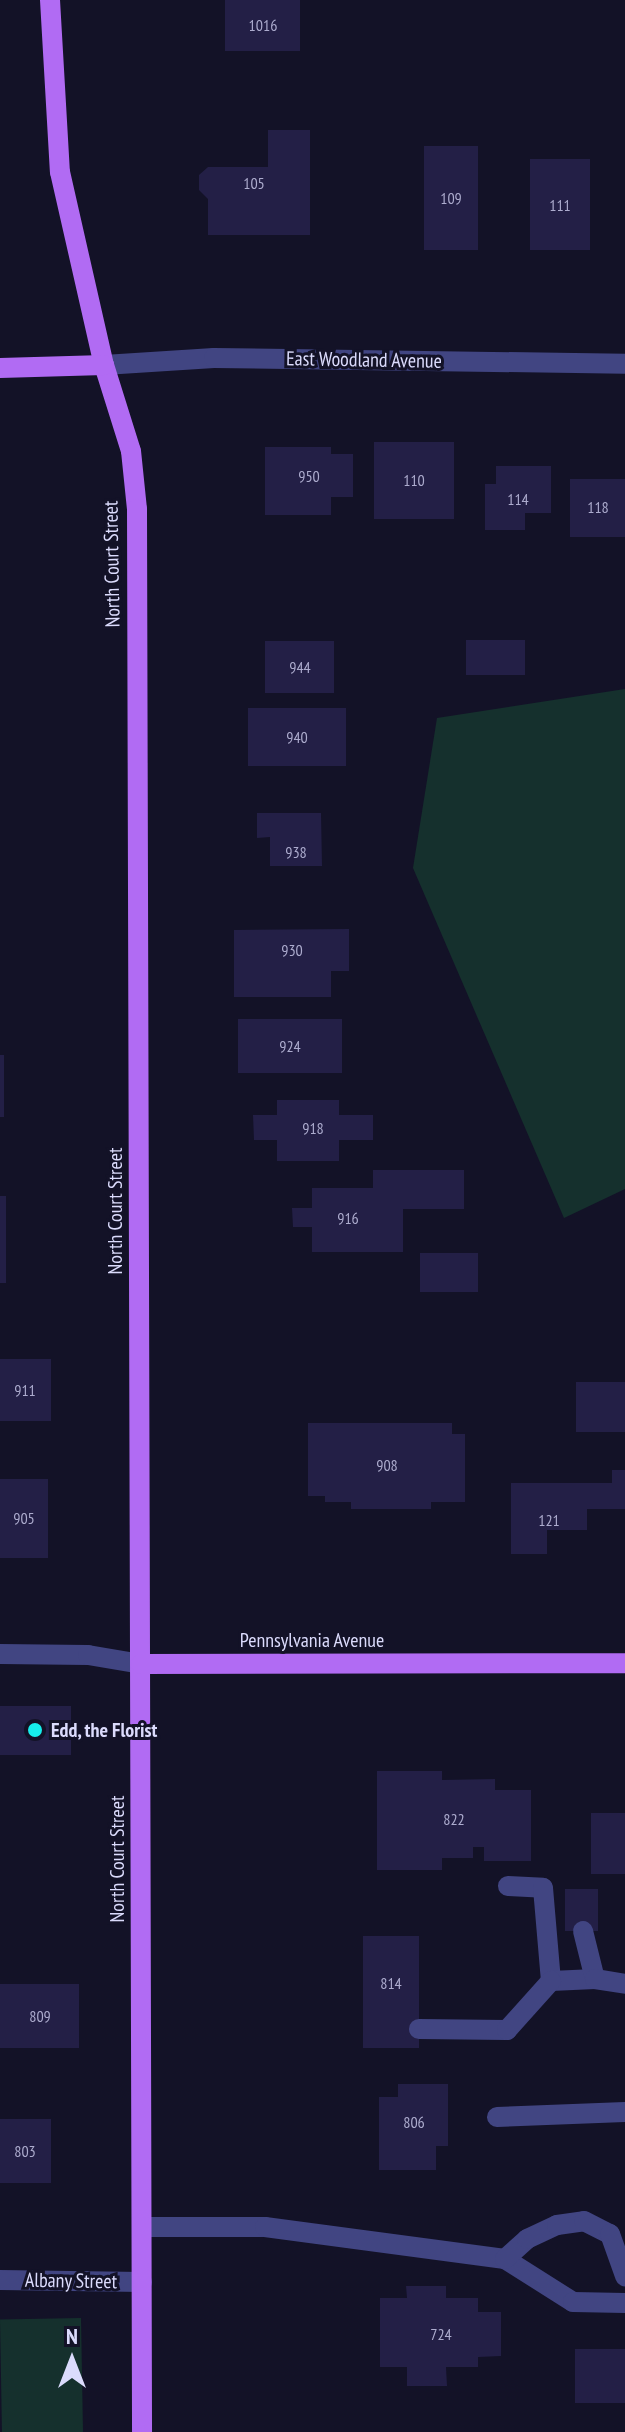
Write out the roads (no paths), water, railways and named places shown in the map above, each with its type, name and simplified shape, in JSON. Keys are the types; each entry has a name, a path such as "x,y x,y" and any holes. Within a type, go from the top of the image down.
{"main road":[{"name":"North Court Street","path":"50,0 60,172 104,365 131,451 137,509 142,2432"},
{"path":"0,368 104,365"},
{"name":"Pennsylvania Avenue","path":"141,1664 625,1663"}],"street":[{"name":"East Woodland Avenue","path":"104,365 214,358 625,364"},
{"name":"Pennsylvania Avenue","path":"0,1654 88,1655 141,1664"},
{"path":"508,1886 543,1888 551,1981"},
{"path":"583,1931 595,1979"},
{"path":"419,2029 507,2030 551,1981 595,1979 625,1984"},
{"path":"497,2117 625,2112"},
{"path":"505,2259 527,2239 557,2225 584,2221 610,2234 625,2276"},
{"path":"142,2227 265,2227 505,2259 573,2302 625,2303"},
{"name":"Albany Street","path":"0,2280 142,2282"}],"place":[{"name":"Edd, the Florist","path":"35,1730"}]}
